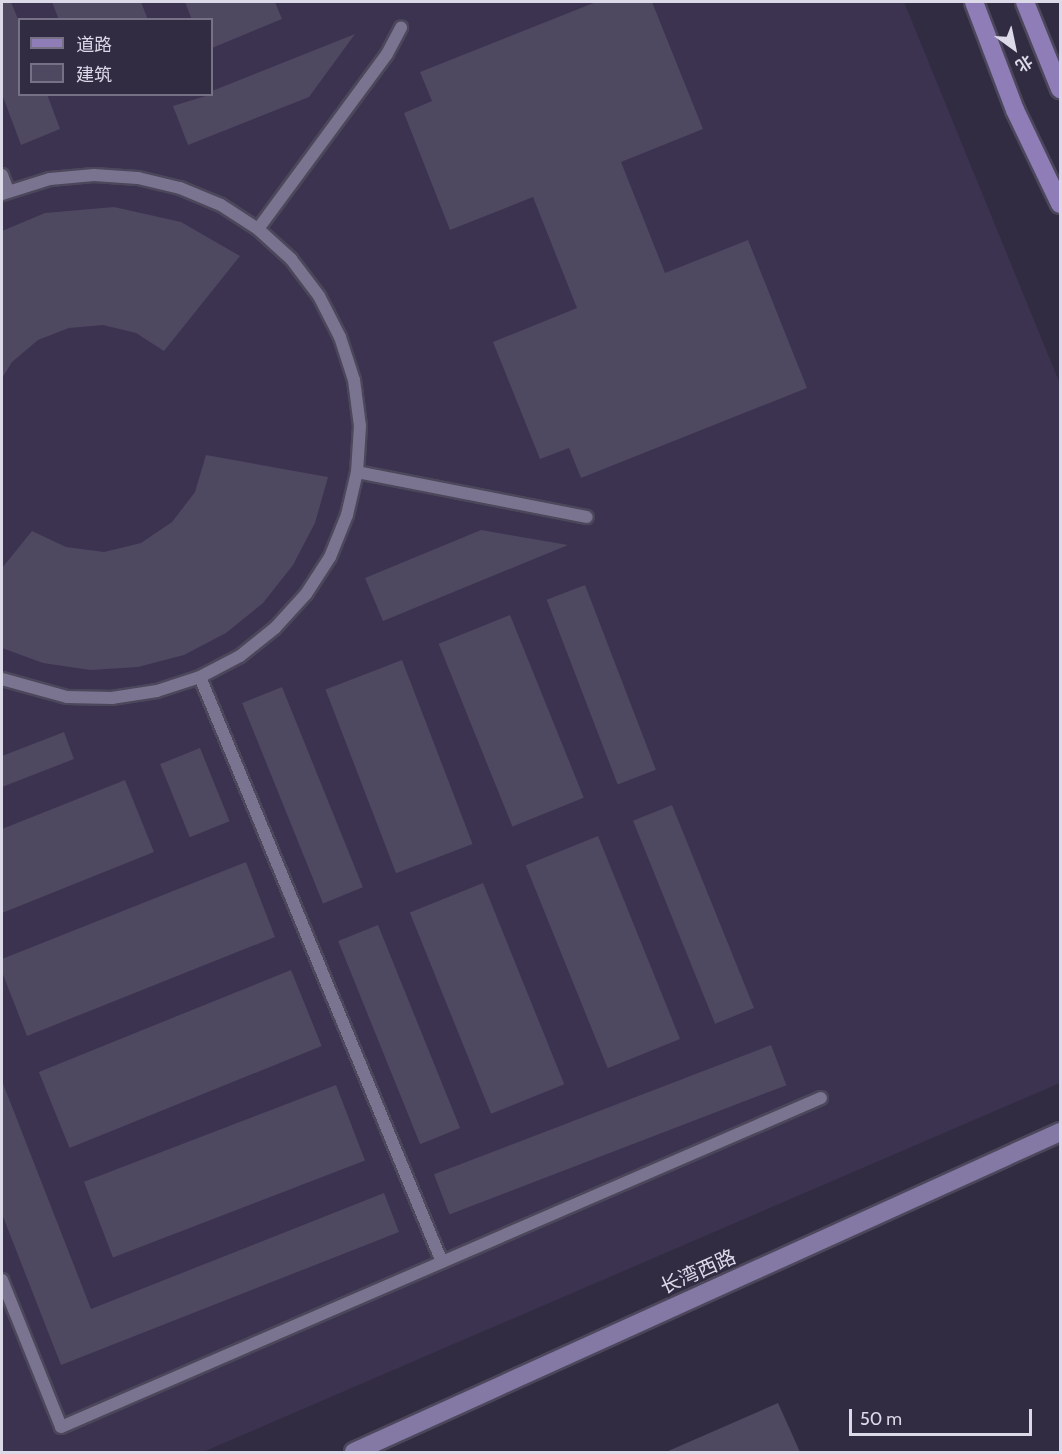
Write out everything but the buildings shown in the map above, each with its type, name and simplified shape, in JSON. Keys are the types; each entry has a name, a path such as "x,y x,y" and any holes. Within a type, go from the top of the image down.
{"main road":[{"path":"974,2 1015,110 1060,204"},
{"path":"1025,2 1060,89"}],"street":[{"name":"长湾西路","path":"354,1452 1060,1132"}],"lane":[{"path":"258,229 387,54 401,28"},
{"path":"2,174 5,193 72,177 138,178 180,188 221,205 258,229 298,268 319,296 340,336 354,380 360,426 357,472 347,515 330,557 306,594 275,628 249,649 200,677 157,691 112,698 67,697 2,679"},
{"path":"357,472 587,517"},
{"path":"200,677 442,1262"},
{"path":"2,1280 61,1426 821,1098"}],"shaded area":[{"path":"2,2 904,2 1060,384 1060,1083 203,1452 2,1452"}]}
